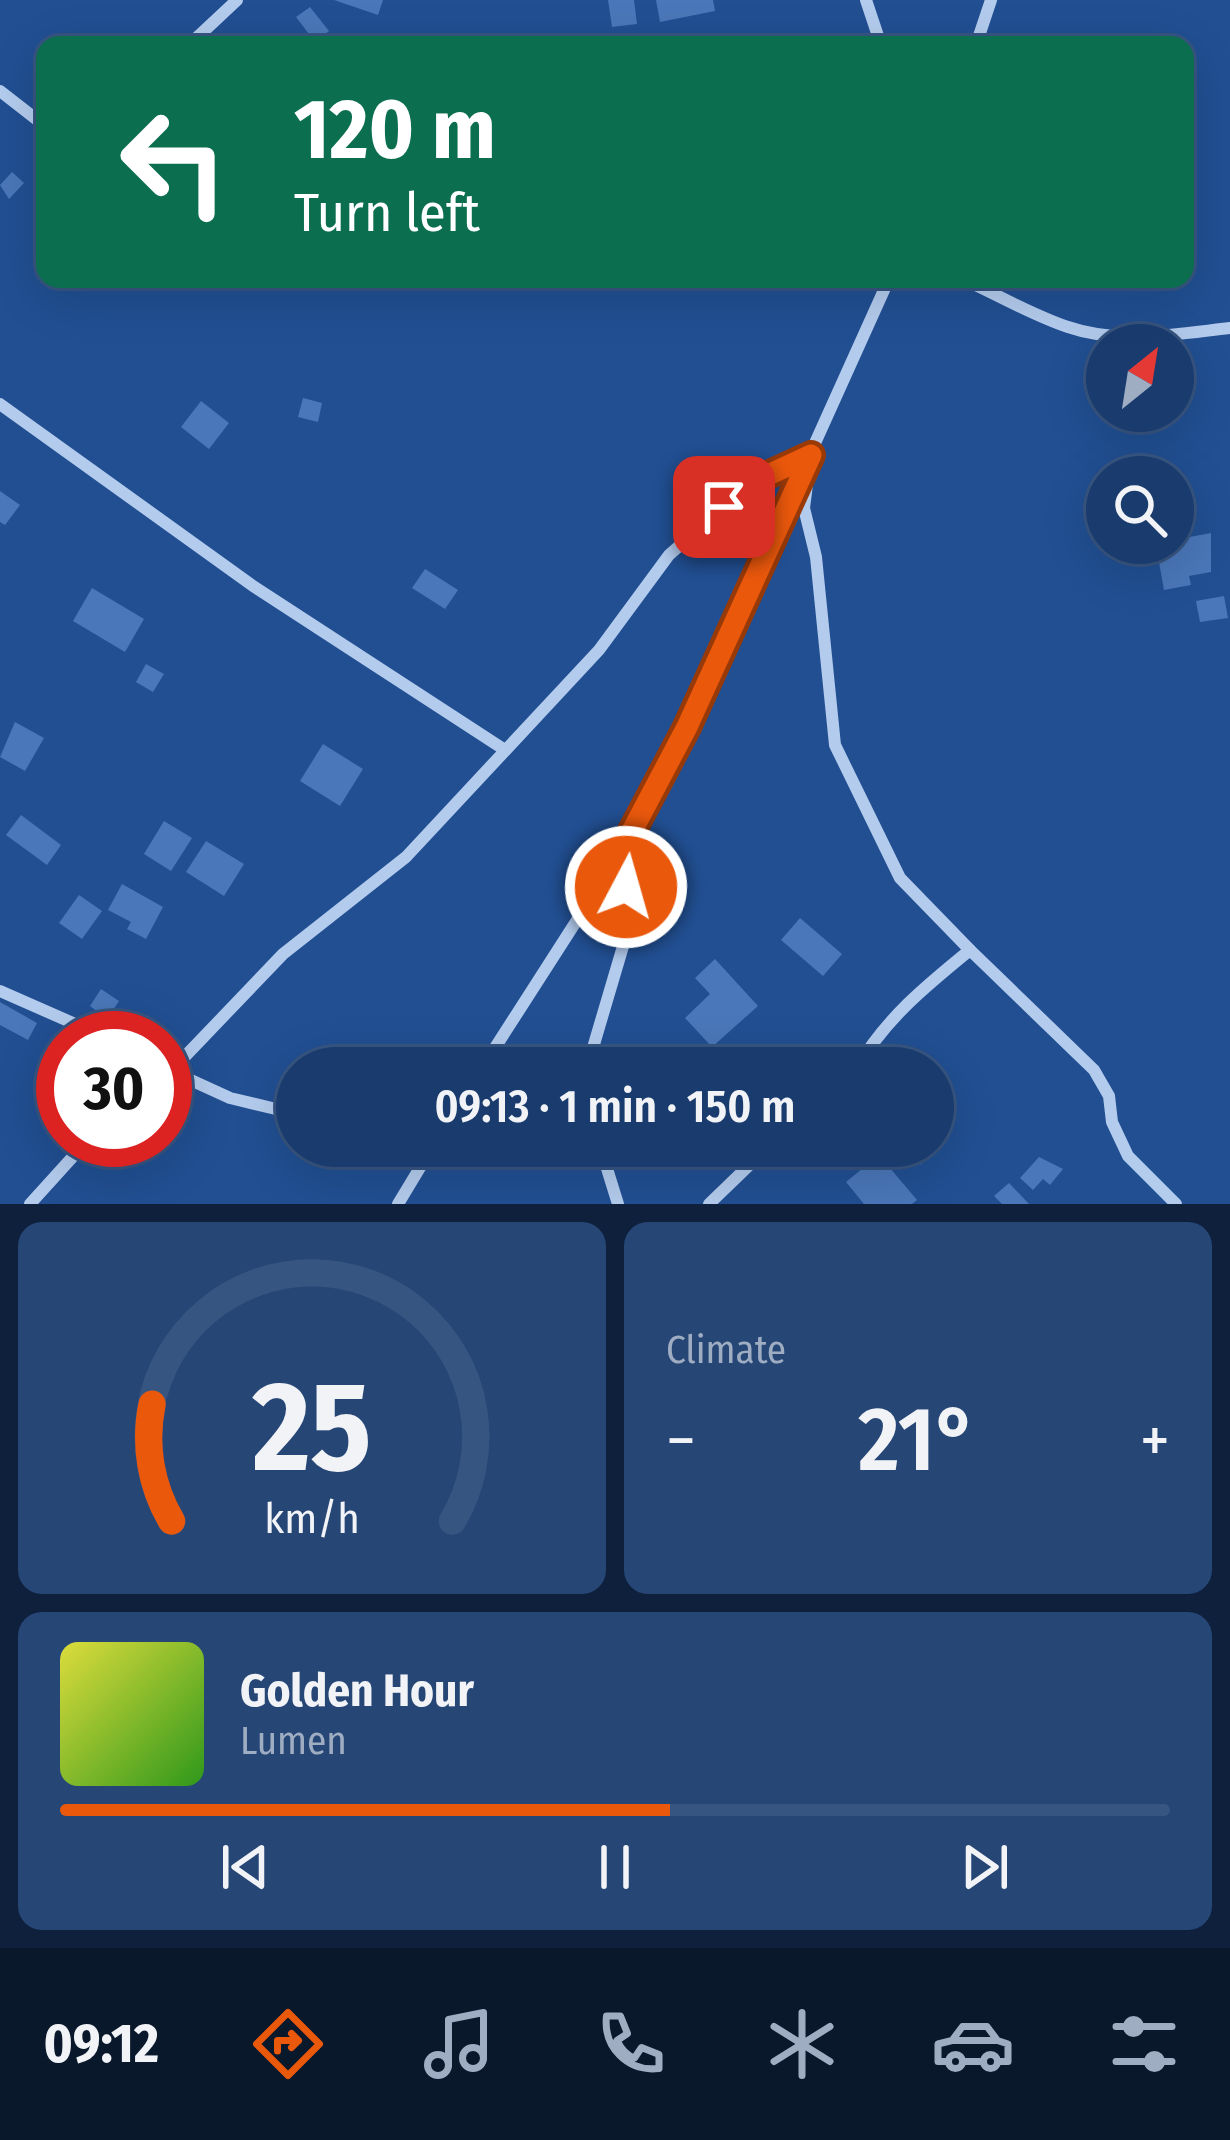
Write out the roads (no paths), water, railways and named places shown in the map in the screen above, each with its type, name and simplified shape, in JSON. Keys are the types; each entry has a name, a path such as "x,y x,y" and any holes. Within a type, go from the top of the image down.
{"street":[{"path":"199,36 237,0"},
{"path":"866,0 878,36"},
{"path":"979,36 992,0"},
{"path":"0,91 36,119"},
{"path":"495,1047 622,850 687,727 885,288"},
{"path":"982,288 1067,327 1099,334 1151,337 1230,328"},
{"path":"0,404 253,586 505,750"},
{"path":"192,1046 283,954 406,857 599,650 669,555 751,483 811,455"},
{"path":"811,455 804,508 816,557 835,745 900,878 1094,1070 1109,1096 1112,1122 1129,1156 1176,1204"},
{"path":"593,1047 628,926 622,850"},
{"path":"869,1047 913,997 970,950"},
{"path":"0,991 46,1011"},
{"path":"192,1082 230,1098 276,1109"},
{"path":"30,1204 64,1167"},
{"path":"398,1204 420,1167"},
{"path":"607,1167 618,1204"},
{"path":"710,1204 748,1167"}]}
